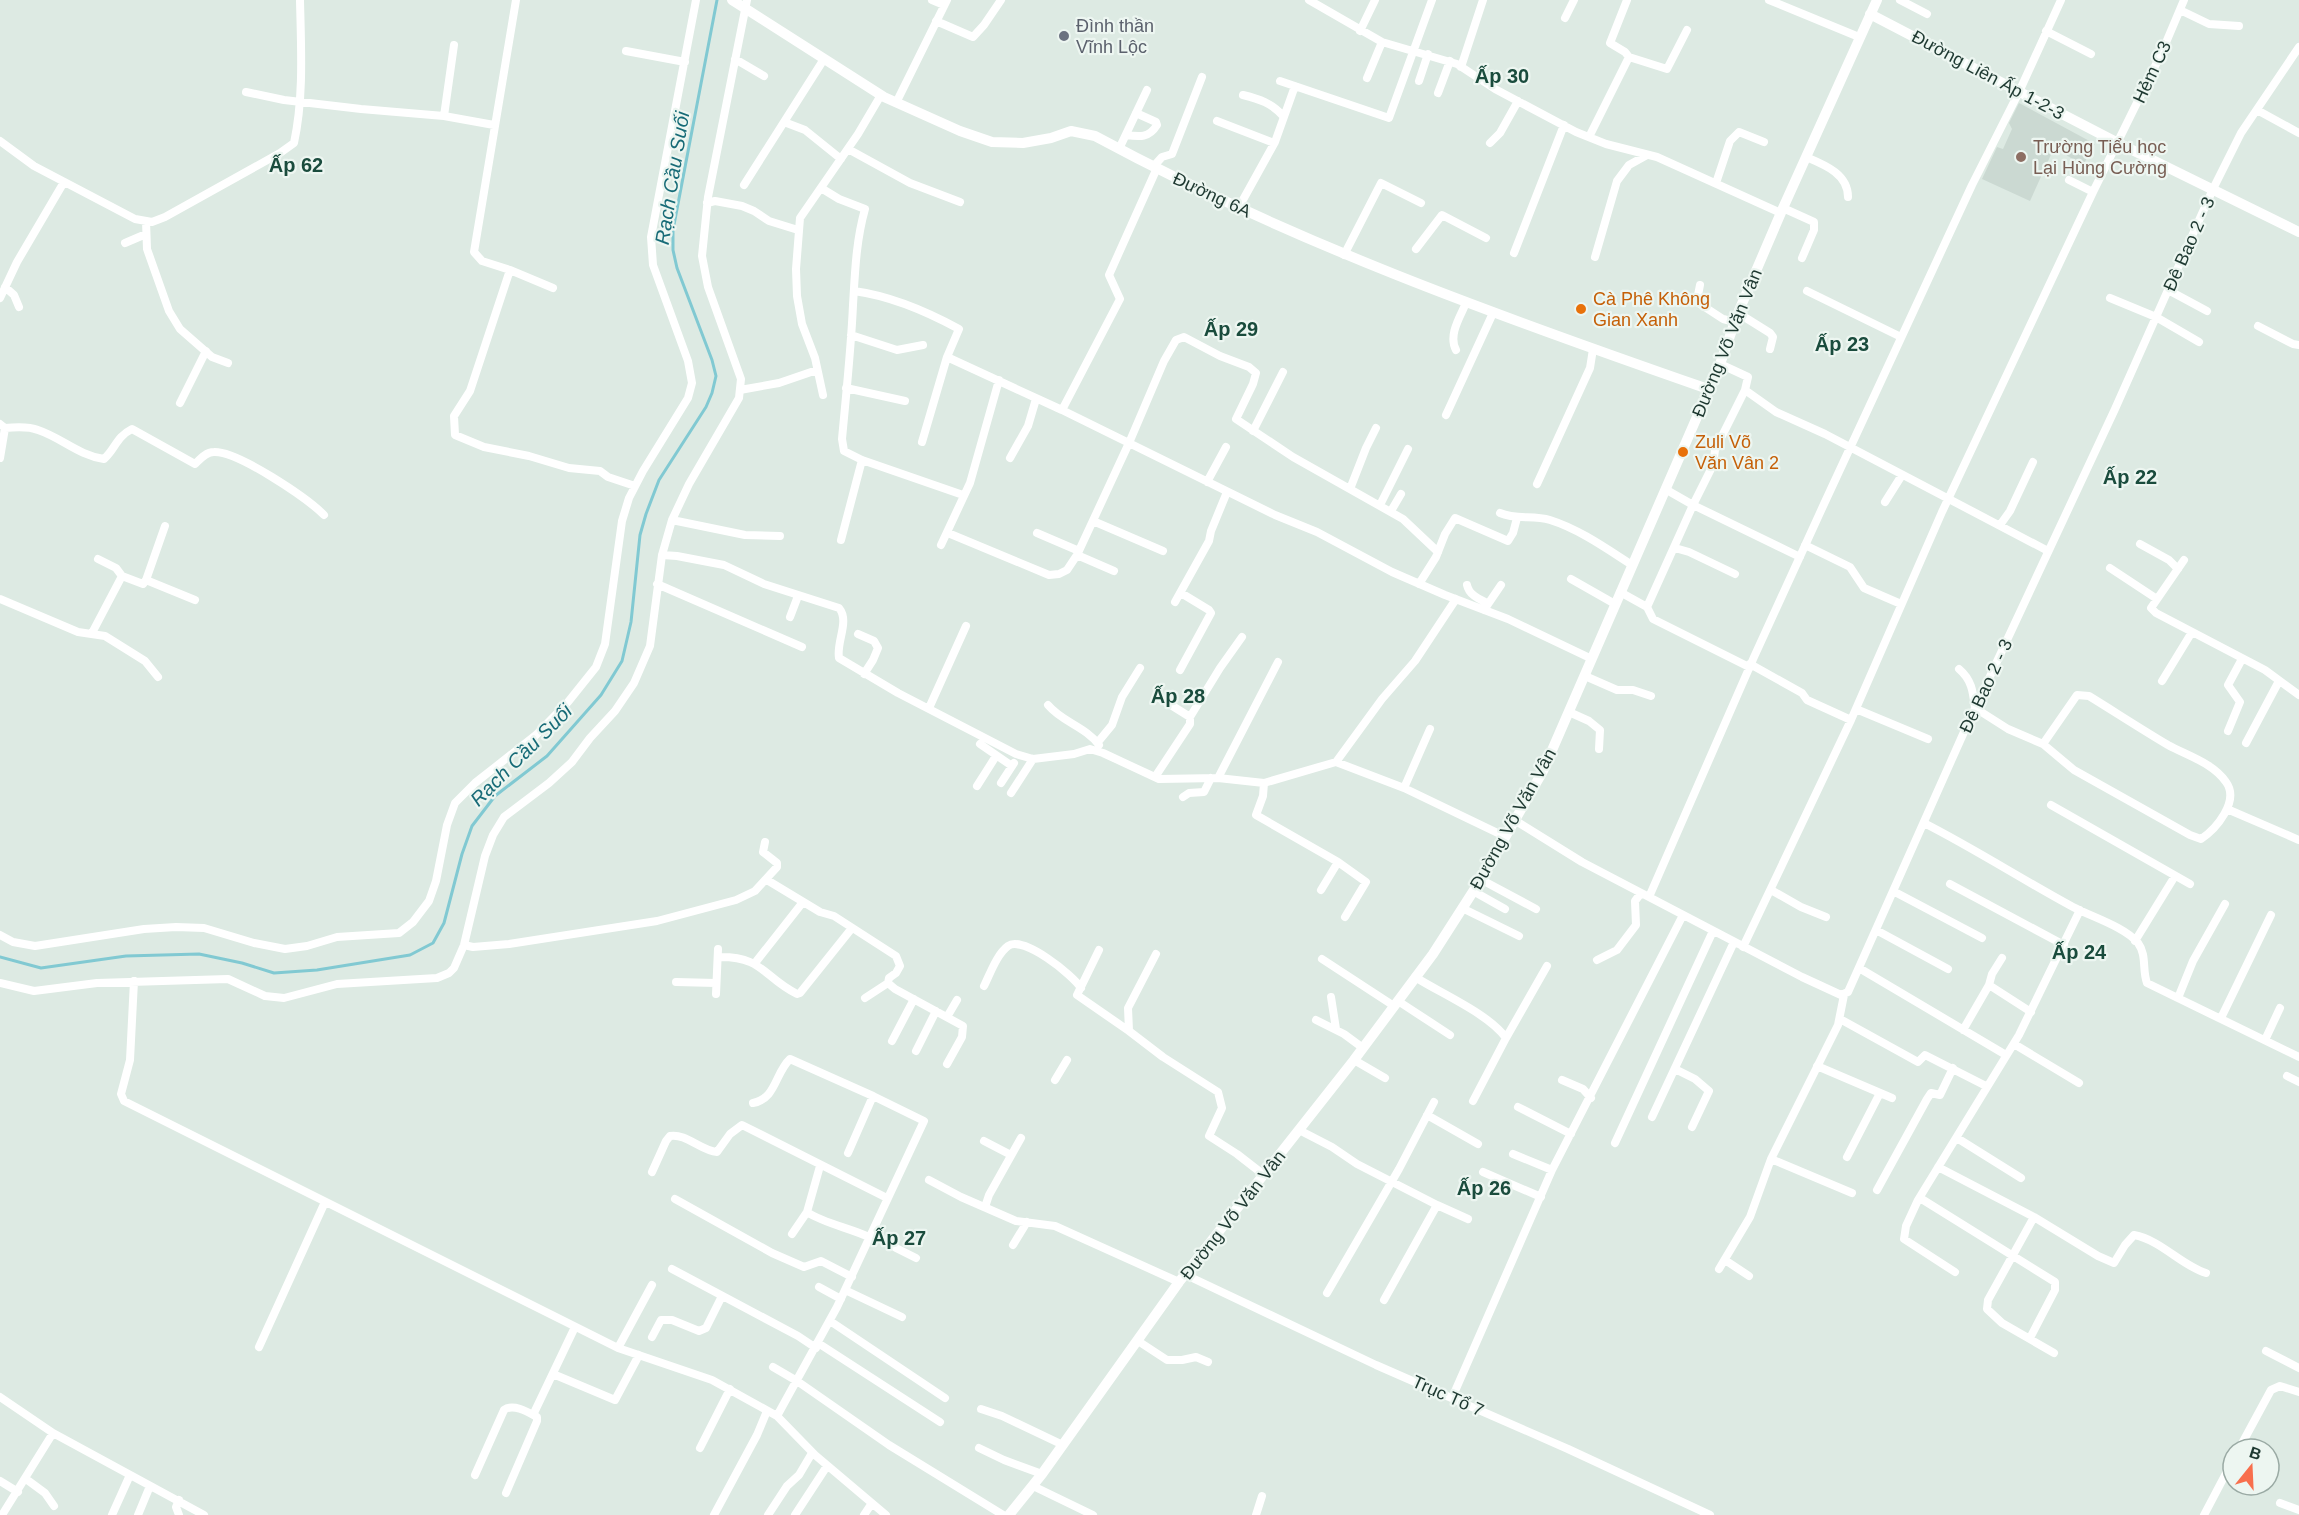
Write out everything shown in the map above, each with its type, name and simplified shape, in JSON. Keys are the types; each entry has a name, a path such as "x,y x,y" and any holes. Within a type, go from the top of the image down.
{"street":[{"path":"0,141 34,166 135,219 152,222 165,217 294,143 300,101 300,0"},
{"path":"516,0 474,252 482,261 553,288"},
{"path":"0,935 13,942 35,946 144,929 204,928 254,943 285,949 307,946 337,937 399,933 413,922 429,901 436,881 447,825 455,803 475,783 536,735 568,702 596,667 605,644 622,521 635,486 688,398 692,383 688,361 653,265 651,237 696,0"},
{"path":"896,104 945,2 932,0"},
{"path":"936,21 973,37 1001,0"},
{"path":"1309,0 1382,42 1450,61 1518,101 1589,137 1647,155 1814,222 1814,230 1802,258"},
{"path":"1360,31 1375,0"},
{"path":"1280,81 1389,118 1432,0"},
{"path":"1461,67 1483,0"},
{"path":"1565,18 1574,0"},
{"path":"1627,0 1610,43 1629,57 1667,69 1687,30"},
{"path":"1769,0 1859,37"},
{"name":"Đường Võ Văn Vân","path":"1009,1515 1042,1474 1183,1279 1416,977 1516,822 1543,771 1585,676 1719,364 1782,210 1877,0"},
{"path":"1900,0 1927,14"},
{"path":"1597,960 1617,950 1636,925 1635,901 1645,895 1901,337 2061,0"},
{"name":"Hẻm C3","path":"1743,947 1851,720 1948,499 2184,0"},
{"path":"0,983 34,992 97,982 228,979 265,996 284,999 337,984 437,978 454,968 464,945 485,856 493,835 504,817 549,783 572,762 615,711 634,683 650,646 662,555 672,520 688,484 739,398 741,379 708,287 702,256 707,202 735,59 741,4"},
{"name":"Đường 6A","path":"741,4 896,104 960,131 992,142 1023,143 1051,138 1071,131 1095,136 1155,168 1344,255 1493,313 1708,389"},
{"path":"2180,10 2210,24 2240,26"},
{"name":"Đường Liên Ấp 1-2-3","path":"1870,14 2118,143 2299,232"},
{"path":"2046,31 2091,54"},
{"path":"1367,78 1382,42"},
{"path":"444,116 454,45"},
{"name":"Đê Bao 2 - 3","path":"1719,1269 1749,1217 1771,1159 1840,1019 1844,995 1848,992 1859,968 1975,708 2213,189 2241,133 2299,47"},
{"path":"626,51 685,62"},
{"path":"1419,81 1428,54"},
{"path":"1589,137 1629,57"},
{"path":"735,59 765,76"},
{"path":"744,184 824,59"},
{"path":"1438,93 1450,61"},
{"path":"1062,410 1120,299 1109,275 1155,168 1162,157 1172,154 1202,77"},
{"path":"1239,207 1275,143 1294,86"},
{"path":"1119,149 1147,90"},
{"path":"246,92 361,109 444,116 494,125"},
{"path":"823,395 802,324 797,296 796,269 800,218 848,149 881,95"},
{"path":"1243,95 1263,100 1283,116"},
{"path":"1490,142 1500,133 1518,101"},
{"path":"2257,111 2299,133"},
{"path":"1126,135 1141,137 1152,133 1157,125 1156,122 1137,113"},
{"path":"1216,121 1275,143"},
{"path":"784,122 805,130 841,159"},
{"path":"1514,253 1564,124"},
{"path":"1716,183 1730,141 1739,132 1764,142"},
{"path":"848,149 910,183 960,202"},
{"path":"1595,257 1617,181 1629,165 1647,155"},
{"path":"1806,157 1827,166 1845,181 1848,197"},
{"path":"2069,180 2093,192"},
{"path":"0,298 17,262 64,182"},
{"path":"1344,255 1381,183 1421,203"},
{"path":"821,188 865,209 859,229 842,440 844,451 862,460 963,495"},
{"path":"707,202 716,201 742,206 769,221 798,230"},
{"path":"1416,249 1442,215 1486,238"},
{"path":"146,221 147,249 169,311 180,329 212,357 228,363"},
{"path":"125,243 146,234"},
{"path":"510,270 470,391 454,416 455,435 484,447 529,456 570,468 600,471 608,477 635,486"},
{"path":"1700,285 1698,295 1700,304 1723,319 1737,318 1770,333 1773,337 1770,349"},
{"path":"5,287 14,295 19,307"},
{"path":"2168,290 2207,311"},
{"path":"854,291 876,294 905,304 959,329 947,357 922,442"},
{"path":"1807,291 1901,337"},
{"path":"2110,298 2156,317 2199,342"},
{"path":"1456,350 1452,343 1466,303"},
{"path":"1446,415 1493,313"},
{"path":"2258,326 2299,345"},
{"path":"851,335 897,350 923,345"},
{"path":"948,533 1049,575 1067,570 1093,521 1164,361 1176,340 1184,337 1220,356 1249,367 1256,373 1236,419 1293,457 1391,511 1403,519 1438,552"},
{"path":"1537,484 1590,368 1593,349"},
{"path":"180,403 206,351"},
{"path":"947,357 1062,410 1275,515 1317,532 1392,573 1456,599 1486,606 1592,659"},
{"path":"1647,607 1713,465 1715,450 1748,377 1719,364"},
{"path":"740,390 779,383 817,370"},
{"path":"1254,431 1283,372"},
{"path":"941,545 970,483 999,380"},
{"path":"846,388 905,401"},
{"path":"1744,390 1776,412 2048,551"},
{"path":"1010,458 1028,426 1036,399"},
{"path":"0,458 2,426 38,430 90,457 104,459 110,454 121,435 132,429 195,464 203,456 215,452 243,461 312,503 324,515"},
{"path":"1350,489 1376,428"},
{"path":"1207,482 1226,447"},
{"path":"1380,505 1408,449"},
{"path":"841,540 862,460"},
{"path":"2000,525 2010,511 2033,462"},
{"path":"1886,502 1902,475"},
{"path":"1665,489 1800,557"},
{"path":"1175,602 1209,541 1210,531 1227,492"},
{"path":"1391,511 1401,494"},
{"path":"1500,513 1517,518 1550,520 1576,532 1632,565"},
{"path":"1419,584 1455,518 1508,541 1517,518"},
{"path":"672,520 745,535 780,536"},
{"path":"1093,521 1163,551"},
{"path":"98,559 120,571 123,576 143,584 147,580 165,526"},
{"path":"1037,533 1114,571"},
{"path":"2140,543 2178,568"},
{"path":"1805,545 1850,567 1864,588 1901,604"},
{"path":"1675,548 1689,552 1735,574"},
{"path":"662,555 724,565 742,572 749,578 842,611 844,621 838,646 839,657 864,674 1020,755 1033,759 1074,754 1090,749 1160,779 1215,778 1264,783 1336,762 1404,788 1506,837"},
{"path":"2184,560 2151,608 2156,613 2265,670 2299,695"},
{"path":"2110,568 2157,599"},
{"path":"92,633 123,576"},
{"path":"1571,579 1615,604"},
{"path":"147,580 195,600"},
{"path":"657,584 802,647"},
{"path":"1467,585 1468,589 1486,606"},
{"path":"1486,606 1501,585"},
{"path":"1620,592 1647,607 1653,619 1750,666 1802,693 1808,700 1851,720"},
{"path":"1180,670 1211,613 1181,593"},
{"path":"790,617 798,596"},
{"path":"0,599 78,632 105,636 145,661 158,677"},
{"path":"1336,762 1382,699 1415,661 1456,599"},
{"path":"929,708 966,626"},
{"path":"2162,681 2192,632"},
{"path":"858,634 874,641 878,648 864,674"},
{"path":"1155,777 1190,724 1190,717 1220,668 1242,637"},
{"path":"2228,731 2240,702 2228,685 2242,659"},
{"path":"1183,797 1190,793 1204,792 1215,778 1278,662"},
{"path":"1098,742 1112,725 1122,697 1140,668"},
{"path":"1959,669 1971,684 1975,708 2008,729 2043,744 2074,770 2200,839 2212,832 2231,797 2227,783 2208,765 2169,745 2089,696 2078,695 2043,744"},
{"path":"1585,676 1617,690 1633,690 1651,696"},
{"path":"2246,743 2279,681"},
{"path":"1158,697 1190,717"},
{"path":"1048,705 1054,713 1081,728 1098,742 1103,753"},
{"path":"1856,709 1929,739"},
{"path":"1569,712 1589,721 1600,730 1599,749"},
{"path":"1404,788 1430,729"},
{"path":"980,744 1012,766"},
{"path":"1001,783 1020,755"},
{"path":"977,786 996,756"},
{"path":"1011,793 1033,759"},
{"path":"1264,783 1263,796 1256,815 1338,862 1366,882 1345,917"},
{"path":"2051,805 2190,884"},
{"path":"2227,808 2299,840"},
{"path":"1516,822 1582,862 1743,947 1844,995"},
{"path":"1924,823 2080,910 2119,929 2135,941 2144,956 2143,973 2147,983 2299,1057"},
{"path":"464,945 509,944 657,921 736,900 755,891 778,866 763,852 765,842"},
{"path":"1321,890 1338,862"},
{"path":"2135,941 2175,876"},
{"path":"1480,879 1536,909"},
{"path":"767,880 820,912 834,916 896,957 900,966 896,973 889,978 888,982 865,998"},
{"path":"1950,884 2064,945"},
{"path":"1771,890 1801,907 1826,917"},
{"path":"1473,891 1505,909"},
{"path":"1893,891 1982,938"},
{"path":"755,963 803,902"},
{"path":"2178,998 2193,961 2225,904"},
{"path":"1462,908 1519,936"},
{"path":"1955,1272 1904,1239 1906,1226 1986,1086 2014,1044 2080,910"},
{"path":"1452,1398 1552,1170 1683,915"},
{"path":"2221,1018 2271,915"},
{"path":"716,994 718,953 755,963 795,993 800,993 852,928"},
{"path":"1876,930 1948,969"},
{"path":"1615,1143 1713,931"},
{"path":"1652,1117 1734,942"},
{"path":"984,986 1001,954 1009,945 1019,943 1028,945 1068,981 1077,982 1081,988"},
{"path":"1099,950 1077,995 1163,1057 1218,1092 1222,1108 1209,1136 1264,1175"},
{"path":"1129,1031 1128,1008 1156,954"},
{"path":"1963,1030 2002,958"},
{"path":"1322,959 1450,1035"},
{"path":"1473,1101 1547,966"},
{"path":"1859,968 2006,1055"},
{"path":"1416,977 1482,1017 1500,1030 1506,1038"},
{"path":"134,981 130,1060 121,1094 124,1101 618,1348 690,1372 730,1389 777,1416 812,1453 886,1515"},
{"path":"676,982 716,983"},
{"path":"888,982 895,989 963,1026 962,1037 947,1064"},
{"path":"1989,985 2031,1012"},
{"path":"1331,997 1336,1029"},
{"path":"892,1041 914,999"},
{"path":"947,1017 957,1000"},
{"path":"2265,1040 2280,1008"},
{"path":"916,1051 936,1011"},
{"path":"1840,1019 1918,1062 1925,1055 1986,1086"},
{"path":"1316,1020 1336,1029 1363,1048"},
{"path":"2014,1044 2079,1083"},
{"path":"753,1103 766,1097 775,1085 784,1064 790,1059 924,1121 852,1277 777,1416"},
{"path":"1055,1080 1066,1060"},
{"path":"1354,1060 1385,1078"},
{"path":"1817,1066 1892,1098"},
{"path":"1877,1190 1927,1099 1931,1093 1940,1095 1953,1068"},
{"path":"1675,1070 1695,1079 1709,1090 1692,1127"},
{"path":"2287,1077 2299,1082"},
{"path":"1562,1080 1583,1089 1591,1098"},
{"path":"1847,1157 1880,1093"},
{"path":"848,1153 873,1096"},
{"path":"1327,1293 1434,1102"},
{"path":"1518,1107 1571,1134"},
{"path":"1427,1115 1478,1144"},
{"path":"652,1172 666,1141 672,1135 717,1152 730,1134 742,1125 887,1198"},
{"path":"1299,1130 1332,1147 1357,1164 1467,1219"},
{"path":"986,1207 988,1195 1021,1138"},
{"path":"1957,1138 2021,1178"},
{"path":"984,1141 1011,1155"},
{"path":"1513,1154 1552,1170"},
{"path":"1771,1159 1852,1193"},
{"path":"792,1234 807,1212 820,1166"},
{"path":"1938,1167 2034,1217 2098,1256 2114,1263 2134,1235 2142,1236 2179,1257 2198,1271 2206,1273"},
{"path":"1483,1172 1540,1197"},
{"name":"Trục Tổ 7","path":"929,1180 1016,1221 1055,1226 1183,1279 1710,1515"},
{"path":"1920,1198 2055,1282 2056,1286 2030,1338"},
{"path":"675,1199 772,1253 804,1267 821,1261 852,1277"},
{"path":"259,1347 325,1202"},
{"path":"1384,1300 1437,1205"},
{"path":"807,1212 816,1218 872,1235 916,1258"},
{"path":"2034,1217 1988,1300 1987,1310 2002,1323 2054,1353"},
{"path":"1013,1245 1027,1222"},
{"path":"1725,1260 1749,1276"},
{"path":"672,1269 817,1345 940,1422"},
{"path":"618,1348 652,1285"},
{"path":"819,1287 841,1299"},
{"path":"845,1290 902,1317"},
{"path":"652,1337 661,1320 672,1320 699,1331 706,1329 722,1296"},
{"path":"830,1321 945,1398"},
{"path":"533,1415 575,1327"},
{"path":"1138,1341 1167,1360 1196,1358 1208,1362"},
{"path":"2266,1351 2299,1368"},
{"path":"553,1374 615,1400 639,1355"},
{"path":"773,1367 889,1445 1003,1515"},
{"path":"2246,1437 2271,1390 2280,1386 2299,1392"},
{"path":"700,1448 730,1389"},
{"path":"0,1397 53,1433 204,1515"},
{"path":"476,1475 504,1410 513,1407 537,1417 506,1493"},
{"path":"981,1409 1002,1416 1063,1445"},
{"path":"714,1515 767,1411"},
{"path":"2,1515 53,1433"},
{"path":"979,1448 1042,1474"},
{"path":"768,1515 787,1486 799,1475 812,1453"},
{"path":"795,1515 827,1466"},
{"path":"112,1515 130,1475"},
{"path":"26,1479 45,1493 54,1506"},
{"path":"0,1481 18,1492"},
{"path":"2205,1515 2221,1484"},
{"path":"1033,1485 1093,1515"},
{"path":"138,1515 150,1486"},
{"path":"1256,1515 1262,1496"},
{"path":"179,1500 176,1507 179,1515"},
{"path":"864,1515 872,1503"},
{"path":"2280,1503 2299,1510"}],"shaded area":[{"name":"Trường Tiểu học Lại Hùng Cường","path":"2019,103 2095,144 2083,165 2054,148 2030,201 1982,179 1997,147 2003,149 2012,129 2009,123"}],"waterway":[{"name":"Rạch Cầu Suối","path":"0,957 41,968 126,956 199,954 242,963 274,973 317,970 410,955 433,943 444,923 462,854 472,826 495,796 547,756 601,695 622,661 631,622 640,535 646,514 659,480 706,407 712,393 716,376 677,268 673,250 673,230 717,0"}],"place":[{"name":"Đình thần Vĩnh Lộc","path":"1064,36"},
{"name":"Trường Tiểu học Lại Hùng Cường","path":"2021,157"},
{"name":"Cà Phê Không Gian Xanh","path":"1581,309"},
{"name":"Zuli Võ Văn Vân 2","path":"1683,452"}],"district":[{"name":"Ấp 30","path":"1502,76"},
{"name":"Ấp 62","path":"296,165"},
{"name":"Ấp 29","path":"1231,329"},
{"name":"Ấp 23","path":"1842,344"},
{"name":"Ấp 22","path":"2130,477"},
{"name":"Ấp 28","path":"1178,696"},
{"name":"Ấp 24","path":"2079,952"},
{"name":"Ấp 26","path":"1484,1188"},
{"name":"Ấp 27","path":"899,1238"}]}
